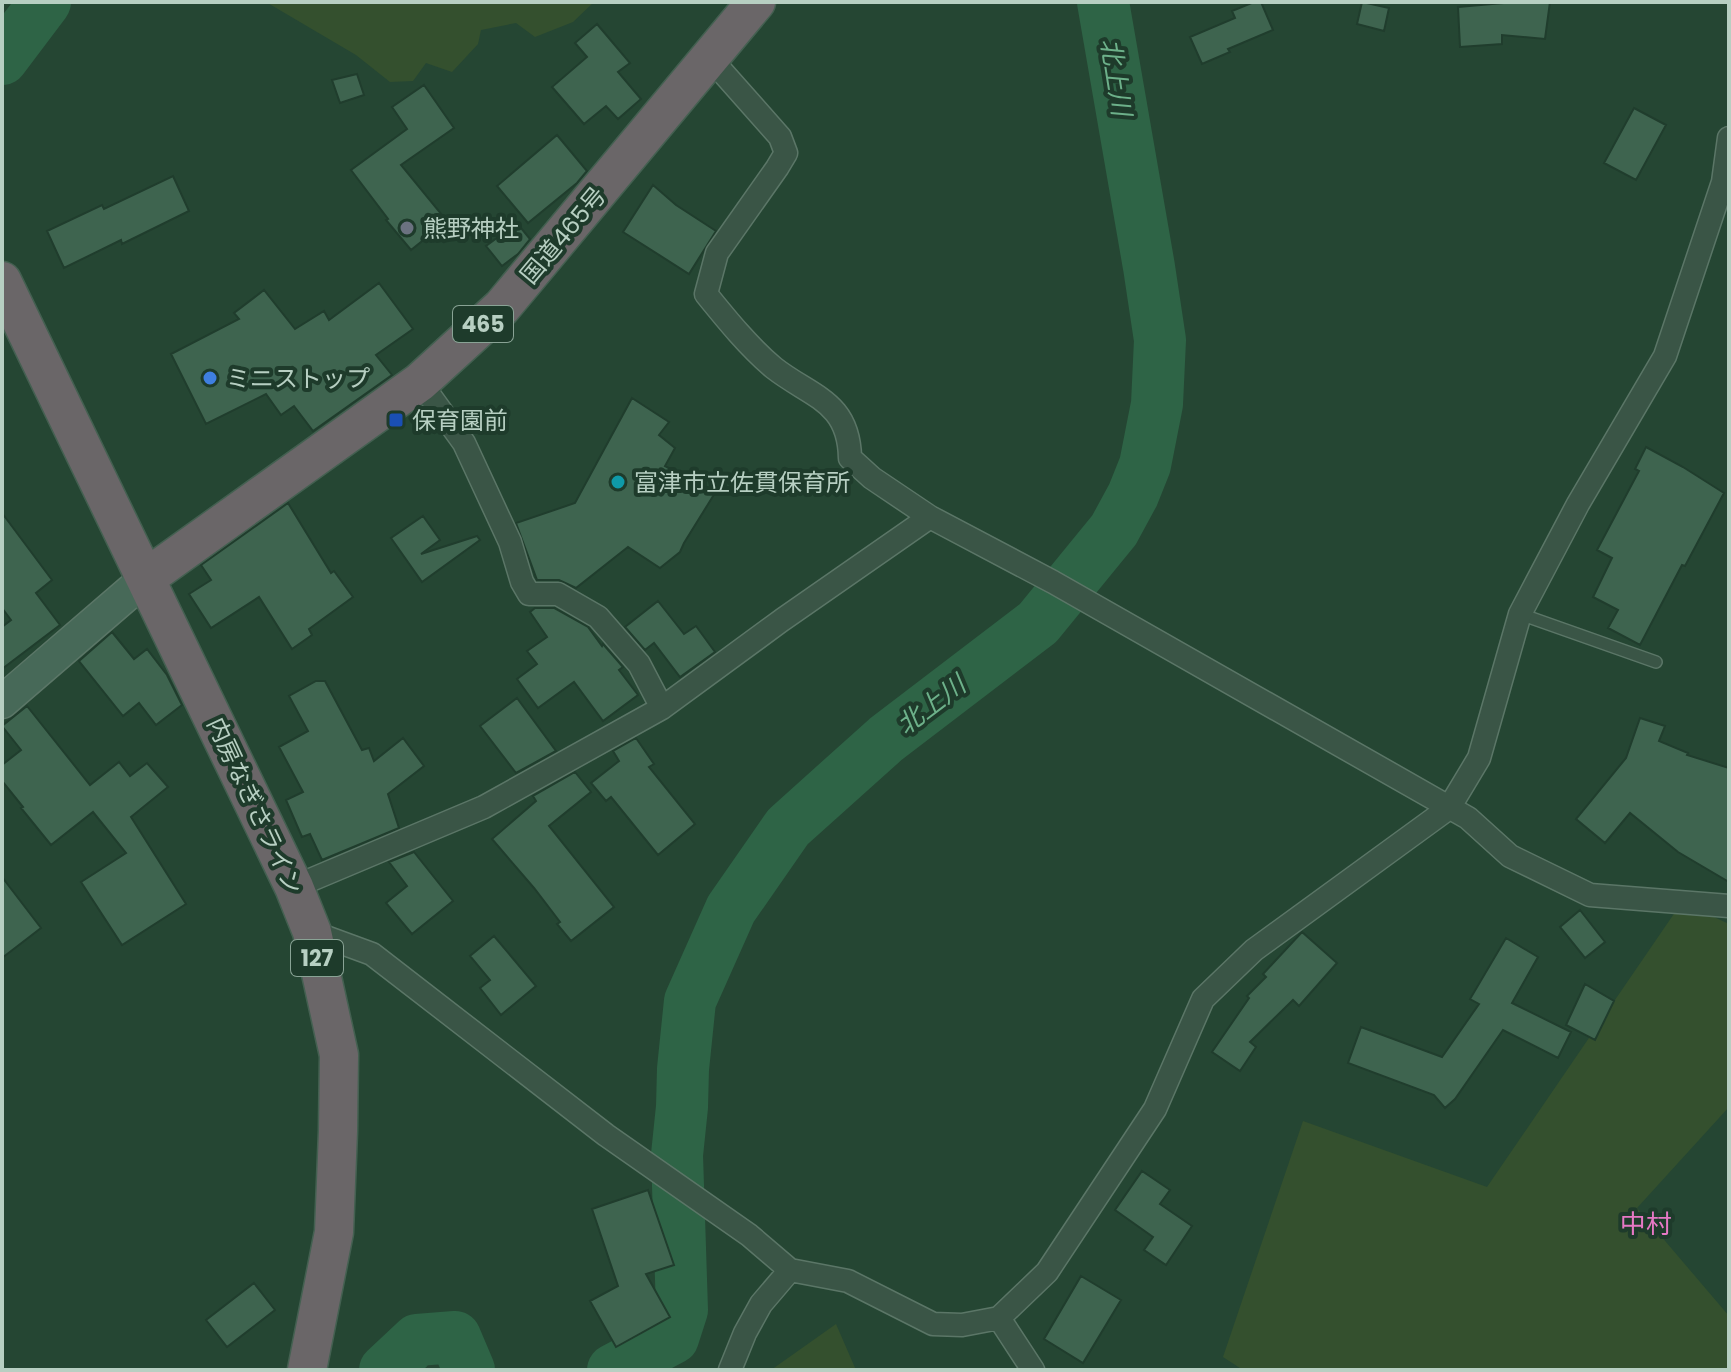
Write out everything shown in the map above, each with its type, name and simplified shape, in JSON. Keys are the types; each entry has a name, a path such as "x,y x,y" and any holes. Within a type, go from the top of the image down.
{"highway":[{"name":"国道465号","path":"146,578 420,382 502,307 756,2"},
{"name":"内房なぎさライン","path":"2,281 294,887 312,932 339,1055 334,1232 307,1370"}],"main road":[{"path":"2,702 146,578"}],"street":[{"path":"710,58 780,137 786,153 717,253 706,294 732,326 775,368 815,393 837,413 847,436 850,458 872,478 930,517 1053,582 1468,818 1510,856 1590,895 1729,906"},
{"path":"312,932 372,954 606,1135 749,1235 790,1270 848,1281 933,1324 962,1325 999,1318 1047,1272 1155,1109 1203,999 1254,950 1449,808 1479,758 1520,614 1578,504 1665,356 1723,182 1729,138"},
{"path":"420,382 464,443 510,542 522,582 529,594 558,594 598,617 639,664 662,708"},
{"path":"294,887 484,807 662,708 930,517"},
{"path":"730,1370 761,1304 790,1270"},
{"path":"999,1318 1033,1370"}],"lane":[{"path":"1520,614 1656,662"}],"green space":[{"path":"266,2 594,2 573,22 535,37 516,23 481,30 478,44 452,72 426,63 413,81 390,82 356,55"},
{"path":"1682,902 1729,924 1729,1107 1637,1208 1729,1316 1729,1370 1243,1370 1223,1357 1303,1121 1487,1187"},
{"path":"836,1324 856,1370 771,1370"}],"building":[{"path":"1261,2 1273,30 1202,64 1190,37 1235,18 1232,11"},
{"path":"1362,2 1389,8 1384,31 1357,24"},
{"path":"1550,2 1545,39 1502,35 1502,44 1460,47 1458,7"},
{"path":"597,24 630,63 618,72 641,99 618,119 606,106 584,124 552,87 587,57 575,43"},
{"path":"357,74 364,95 340,103 332,80"},
{"path":"424,85 454,128 401,165 447,221 411,250 351,170 407,129 392,107"},
{"path":"1634,108 1666,125 1636,180 1604,163"},
{"path":"557,135 587,171 528,223 497,186"},
{"path":"173,176 189,211 64,268 47,231 102,205 104,209"},
{"path":"653,185 676,205 716,231 689,274 623,232"},
{"path":"517,223 530,239 518,254 502,266 486,246"},
{"path":"379,283 413,329 376,355 392,375 313,431 294,406 281,415 266,394 206,424 171,354 239,319 234,313 264,290 295,329 324,311 329,320"},
{"name":"富津市立佐貫保育所","path":"632,398 669,422 659,435 675,448 665,466 715,493 680,552 660,568 628,547 576,588 559,580 537,580 516,523 575,503"},
{"path":"1646,447 1724,493 1640,645 1608,628 1618,610 1593,597 1612,558 1597,550 1639,471 1635,469"},
{"path":"288,503 331,573 334,571 353,597 309,629 312,635 292,649 259,597 211,628 189,594 211,580 201,565"},
{"path":"2,513 52,580 36,593 60,625 2,669 2,627 11,620 2,608"},
{"path":"423,516 440,540 421,554 477,536 480,540 422,582 391,538"},
{"path":"658,601 684,634 696,626 715,652 680,677 654,643 645,650 625,627"},
{"path":"535,608 554,608 588,627 623,667 619,670 638,695 603,721 574,682 538,708 517,679 537,664 527,651 547,637 530,612"},
{"path":"112,632 134,659 147,649 167,675 182,705 156,725 139,703 123,716 79,661"},
{"path":"316,681 325,681 362,750 369,748 374,761 403,738 424,766 388,794 399,828 322,860 310,834 302,837 286,800 303,792 279,747 308,731 289,696"},
{"path":"517,698 556,751 516,773 480,726"},
{"path":"27,706 90,785 119,762 130,776 147,763 168,787 131,817 186,904 122,945 81,882 126,853 93,812 51,845 2,781 2,765 21,750 2,726"},
{"path":"1640,718 1665,726 1659,741 1687,755 1729,768 1729,882 1678,852 1630,813 1605,843 1576,819 1626,758"},
{"path":"636,738 654,764 649,767 695,824 658,855 611,797 606,801 591,783 619,761 613,751"},
{"path":"575,772 591,792 549,826 614,907 571,941 534,888 492,839 536,801 533,796"},
{"path":"414,852 453,901 412,934 386,903 407,886 389,862"},
{"path":"2,877 41,928 2,958"},
{"path":"1580,910 1605,942 1585,958 1560,927"},
{"path":"1302,932 1337,963 1299,1006 1293,1000 1250,1042 1256,1047 1240,1071 1212,1052 1249,998 1247,996 1266,977 1263,974"},
{"path":"494,936 536,986 501,1015 480,988 490,980 470,956"},
{"path":"1506,938 1538,957 1512,1003 1571,1032 1558,1058 1503,1030 1455,1099 1445,1108 1434,1095 1348,1063 1361,1027 1442,1057 1479,1004 1470,999"},
{"path":"1585,984 1614,1001 1595,1040 1566,1025"},
{"path":"1142,1171 1170,1190 1160,1204 1192,1226 1166,1265 1144,1250 1153,1237 1115,1210"},
{"path":"648,1190 674,1265 646,1274 670,1317 616,1347 590,1301 618,1286 592,1209"},
{"path":"1081,1276 1121,1300 1083,1363 1044,1339"},
{"path":"254,1283 275,1310 227,1347 206,1320"}],"waterway":[{"path":"2,59 45,2"},
{"name":"北上川","path":"613,1370 673,1338 682,1310 677,1155 690,1001 731,909 788,827 886,739 1038,623 1114,530 1145,465 1157,404 1160,340 1103,2"},
{"name":"北上川","path":"385,1370 417,1340 455,1337 469,1370"}],"place":[{"name":"熊野神社","path":"407,228"},
{"name":"ミニストップ","path":"210,378"},
{"name":"保育園前","path":"396,420"},
{"name":"富津市立佐貫保育所","path":"618,482"}],"district":[{"name":"中村","path":"1646,1224"}]}
